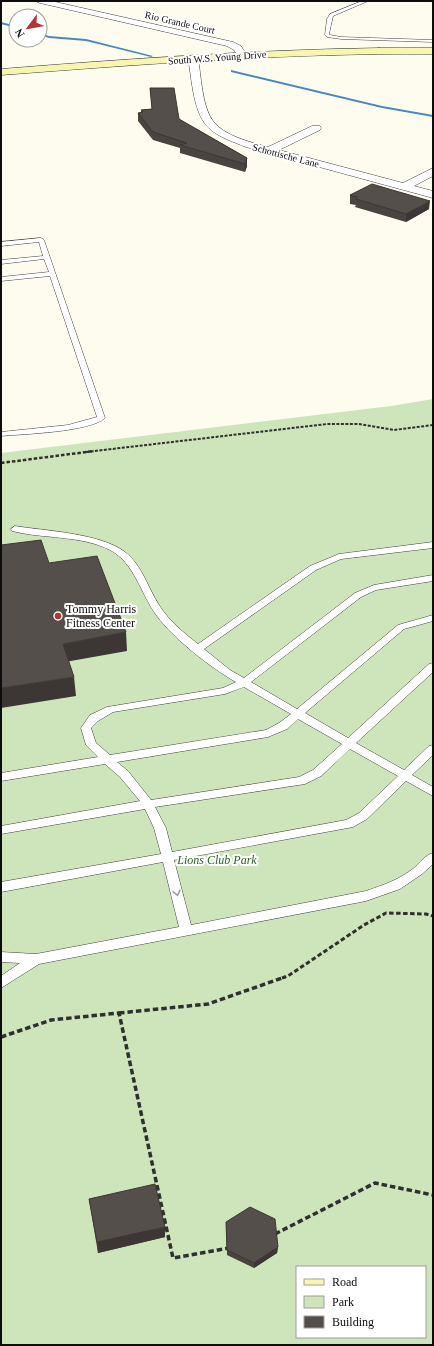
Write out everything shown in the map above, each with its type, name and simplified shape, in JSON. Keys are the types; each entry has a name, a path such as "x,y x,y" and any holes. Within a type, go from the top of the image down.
{"main road":[{"name":"South W.S. Young Drive","path":"1,72 241,54 315,51 433,51"}],"street":[{"name":"Rio Grande Court","path":"40,1 230,44 238,48 241,54"},
{"name":"Schottische Lane","path":"193,58 203,112 209,122 219,131 234,139 269,150 433,195"},
{"path":"269,150 316,128"},
{"path":"404,187 433,171"}],"lane":[{"path":"366,1 331,15 328,23 327,34 329,36 341,38 433,41"},
{"path":"1,244 41,240 101,418 94,422 80,425 1,434"},
{"path":"1,262 47,257"},
{"path":"1,279 53,274"},
{"path":"15,529 89,541 113,548 129,559 162,615 198,649 226,672 433,792"},
{"path":"198,649 313,568 325,562 339,557 433,545"},
{"path":"186,930 160,828 148,804 124,774 91,745 86,728 94,718 111,709 225,691 244,683 358,595 374,588 433,578"},
{"path":"1,777 268,733 283,726 401,627 433,618"},
{"path":"1,830 148,804 301,781 317,773 433,666"},
{"path":"1,888 349,824 363,816 433,749"},
{"path":"1,958 36,959 366,896 396,886 418,871 433,857"},
{"path":"1,983 36,959"}],"path":[{"path":"1,464 122,447 326,424 359,424 394,430 433,425"},
{"path":"1,1037 51,1020 208,1004 288,976 364,925 386,913 426,914 433,916"},
{"path":"119,1012 173,1258 233,1247"},
{"path":"270,1236 375,1183 433,1195"}],"green space":[{"name":"Lions Club Park","path":"433,399 433,1345 1,1345 1,453 391,406"}],"building":[{"path":"150,88 174,88 179,119 247,158 245,164 180,145 187,143 153,132 138,113 143,112 141,110 152,109"},
{"path":"372,184 430,201 406,214 356,199 358,197 350,195"},
{"name":"Tommy Harris Fitness Center","path":"41,540 49,563 97,556 126,632 63,644 74,677 1,688 1,545"},
{"path":"155,1184 165,1227 97,1242 89,1199"},
{"path":"250,1207 275,1219 278,1247 254,1263 227,1250 226,1222"}],"waterway":[{"path":"1,23 8,25"},
{"path":"48,37 86,40 151,56"},
{"path":"232,71 382,107 433,116"}],"place":[{"name":"Tommy Harris Fitness Center","path":"58,616"}]}
